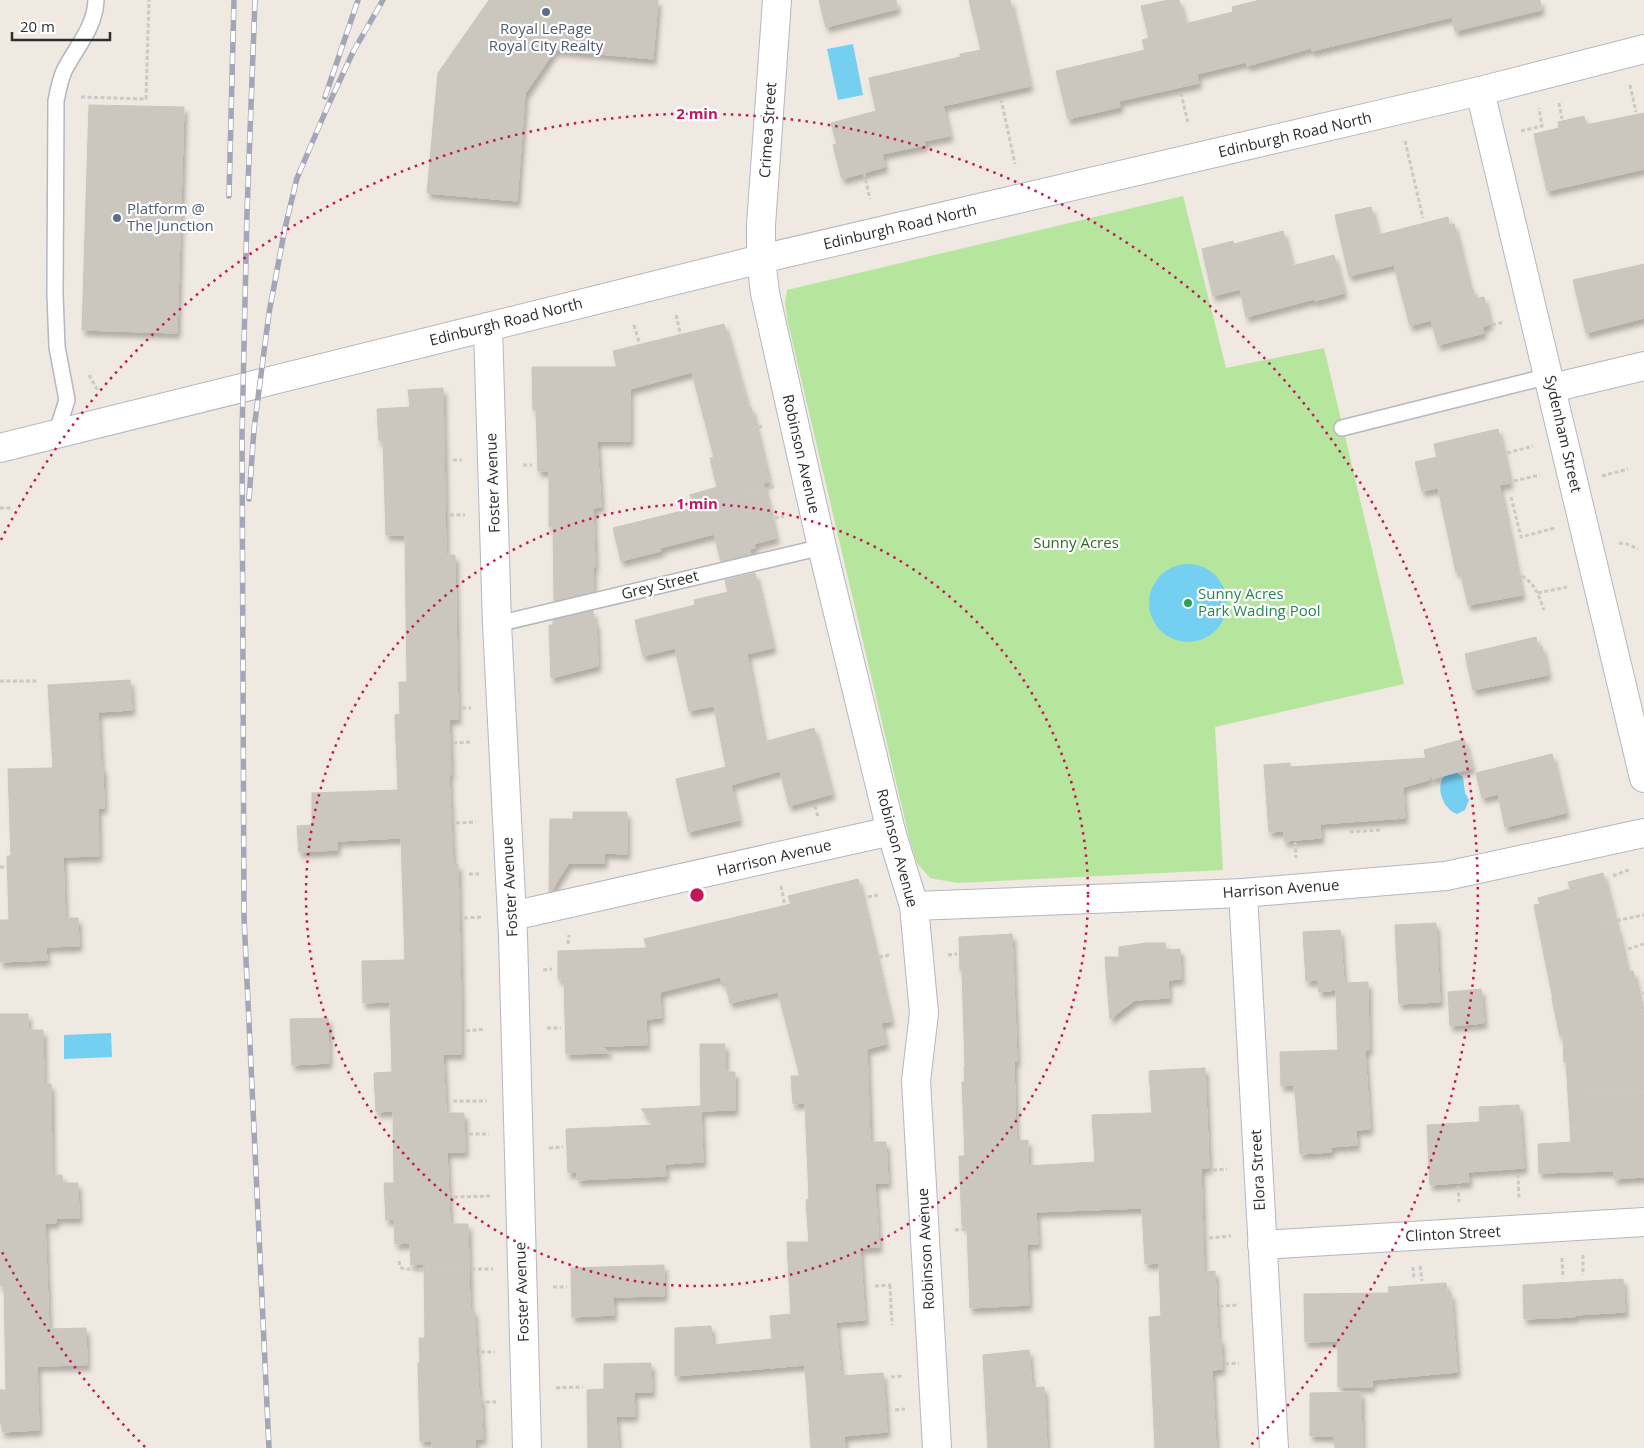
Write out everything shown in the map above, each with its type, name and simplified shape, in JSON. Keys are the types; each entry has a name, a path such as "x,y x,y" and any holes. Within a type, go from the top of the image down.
{"street":[{"name":"Crimea Street","path":"761,259 761,226 778,0"},
{"name":"Edinburgh Road North","path":"0,448 761,259 1480,91 1644,49"},
{"name":"Sydenham Street","path":"1480,91 1644,778"},
{"name":"Robinson Avenue","path":"761,259 767,300 822,547 890,832 914,906 924,1013 916,1081 938,1448"},
{"name":"Foster Avenue","path":"488,327 497,624 501,917 527,1448"},
{"path":"1550,382 1644,366"},
{"name":"Harrison Avenue","path":"501,917 890,832"},
{"name":"Harrison Avenue","path":"914,906 1243,893 1446,876 1644,833"},
{"name":"Elora Street","path":"1243,893 1274,1448"},
{"name":"Clinton Street","path":"1262,1245 1644,1222"}],"lane":[{"path":"56,434 67,400 57,347 56,329 56,101 64,72 96,12 96,0"},
{"path":"1342,428 1550,382"},
{"name":"Grey Street","path":"497,624 822,547"}],"path":[{"path":"80,106 80,97 146,99 149,0"},
{"path":"1630,86 1636,112"},
{"path":"1181,92 1188,123"},
{"path":"1001,99 1015,164"},
{"path":"1559,102 1562,119"},
{"path":"1521,131 1542,126 1539,107"},
{"path":"1405,141 1423,218"},
{"path":"864,173 870,199"},
{"path":"676,315 681,336"},
{"path":"1492,325 1508,321"},
{"path":"634,325 639,342"},
{"path":"88,372 99,392"},
{"path":"752,429 770,424"},
{"path":"1507,453 1538,445"},
{"path":"1601,476 1628,470"},
{"path":"1514,481 1545,474"},
{"path":"726,500 784,484"},
{"path":"1511,497 1521,537 1558,528"},
{"path":"0,508 13,508"},
{"path":"1616,543 1627,544 1638,549"},
{"path":"1516,573 1532,583 1544,610"},
{"path":"1538,593 1571,586"},
{"path":"0,681 37,681"},
{"path":"453,743 476,741"},
{"path":"815,806 818,821"},
{"path":"456,823 476,822"},
{"path":"1350,832 1380,830"},
{"path":"0,867 8,867"},
{"path":"1613,876 1637,867"},
{"path":"868,897 882,894"},
{"path":"1604,924 1644,915"},
{"path":"464,918 501,917"},
{"path":"1628,949 1644,944"},
{"path":"466,1031 493,1029"},
{"path":"1571,1096 1644,1092"},
{"path":"453,1101 496,1101"},
{"path":"469,1134 496,1134"},
{"path":"1518,1174 1519,1199"},
{"path":"1458,1186 1459,1202"},
{"path":"454,1197 498,1196"},
{"path":"954,1230 972,1229"},
{"path":"1209,1238 1234,1236"},
{"path":"1582,1252 1583,1275"},
{"path":"1561,1253 1563,1278"},
{"path":"1419,1260 1422,1280"},
{"path":"399,1261 400,1267 404,1270 500,1268"},
{"path":"1413,1261 1414,1279"},
{"path":"875,1286 899,1284"},
{"path":"890,1285 892,1325"},
{"path":"1213,1307 1238,1305"},
{"path":"555,1388 583,1387"}],"green space":[{"name":"Sunny Acres","path":"1183,196 1226,368 1324,348 1404,684 1215,727 1223,870 957,883 930,878 917,863 909,837 788,323 785,303 787,290"}],"water":[{"path":"853,44 863,95 838,100 827,49"},
{"name":"Sunny Acres Park Wading Pool","path":"1180,564 1196,564 1210,570 1221,581 1227,595 1227,611 1221,625 1210,636 1196,642 1180,642 1166,636 1155,625 1149,611 1149,595 1155,581 1166,570"},
{"path":"1451,771 1463,777 1465,793 1469,800 1465,810 1457,814 1451,811 1443,800 1440,787 1445,775"},
{"path":"111,1033 112,1057 64,1059 64,1035"}],"building":[{"path":"489,0 658,0 653,59 555,50 525,94 517,201 427,193 438,73"},
{"path":"819,0 896,0 897,9 826,27"},
{"path":"969,0 1010,0 1030,86 943,106 950,136 924,141 925,145 882,154 885,167 842,179 833,145 837,144 831,123 876,111 869,78 960,57 960,54 981,50"},
{"path":"1168,0 1179,0 1185,24 1233,12 1232,7 1260,0 1540,0 1541,10 1455,31 1452,17 1312,51 1311,48 1247,66 1246,62 1197,74 1199,83 1119,101 1120,107 1068,119 1056,71 1145,50 1142,40 1149,38 1141,6"},
{"path":"89,105 184,107 177,333 82,330"},
{"path":"1644,113 1644,169 1547,191 1534,134 1559,128 1558,122 1584,116 1586,125"},
{"path":"1371,207 1378,235 1448,217 1449,225 1454,224 1470,290 1473,289 1475,299 1484,297 1490,324 1482,327 1484,333 1438,345 1431,320 1410,326 1394,265 1349,276 1335,215"},
{"path":"1283,231 1292,266 1334,255 1344,293 1246,317 1240,289 1213,296 1202,249 1233,241 1234,244"},
{"path":"1644,264 1644,318 1586,333 1573,280"},
{"path":"724,324 748,408 751,407 769,482 763,483 776,538 754,544 755,548 749,549 751,554 721,561 714,534 660,548 661,551 621,561 613,528 694,508 690,495 717,487 710,458 714,457 692,372 630,389 630,441 597,441 601,507 593,508 595,567 593,568 593,592 554,601 553,527 549,527 549,471 538,471 536,410 533,410 532,367 617,367 613,351"},
{"path":"443,388 446,555 455,555 458,719 449,719 451,775 449,775 453,865 458,864 461,1054 443,1054 446,1113 464,1113 465,1152 447,1152 450,1224 468,1224 470,1310 474,1310 483,1439 475,1439 475,1448 432,1448 432,1441 420,1441 418,1363 420,1363 419,1338 425,1338 424,1264 411,1265 410,1243 395,1244 394,1219 386,1220 384,1183 394,1183 393,1111 376,1112 374,1073 392,1072 390,1002 363,1003 362,961 405,960 401,838 337,841 337,850 299,852 297,826 312,825 312,793 398,790 395,715 400,714 399,682 407,682 405,536 386,535 383,441 379,441 377,409 410,407 408,390"},
{"path":"1498,429 1510,483 1499,485 1522,595 1468,605 1460,571 1456,572 1438,488 1422,491 1415,462 1437,457 1434,444"},
{"path":"755,573 773,648 747,654 764,742 814,728 832,794 789,806 780,771 731,785 739,820 688,832 676,779 726,767 714,706 689,711 675,648 643,656 635,620 695,605 694,600 728,592 725,580"},
{"path":"593,611 594,622 596,622 598,666 551,678 549,625 553,625 553,620"},
{"path":"1536,637 1538,647 1542,646 1548,675 1473,690 1465,654"},
{"path":"130,680 132,710 98,712 101,767 103,767 104,808 98,808 99,856 63,857 65,918 78,918 79,946 46,947 47,960 0,962 0,920 9,920 7,856 11,856 8,769 53,768 48,685"},
{"path":"1464,739 1472,768 1432,779 1428,765 1429,780 1403,787 1405,818 1320,824 1321,838 1284,841 1284,831 1269,832 1264,765 1290,763 1290,767 1426,758 1424,750"},
{"path":"1552,754 1566,813 1505,827 1498,794 1482,798 1476,773"},
{"path":"573,812 627,812 627,854 604,853 604,863 569,863 549,892 550,819 573,819"},
{"path":"1603,873 1627,972 1633,971 1644,1020 1644,1177 1614,1179 1614,1171 1539,1173 1538,1144 1571,1142 1563,1036 1560,1036 1534,905 1540,904 1538,898 1570,889 1568,882"},
{"path":"858,879 891,1021 881,1023 886,1044 867,1049 870,1142 886,1142 888,1183 875,1183 879,1247 860,1248 865,1320 836,1322 841,1376 883,1373 887,1432 844,1436 845,1448 811,1448 805,1365 675,1376 675,1328 711,1326 712,1345 772,1339 770,1316 791,1314 787,1242 809,1242 806,1200 809,1199 805,1103 793,1104 791,1076 800,1076 778,992 730,1003 725,982 722,983 720,977 660,992 661,1018 646,1019 647,1045 603,1046 610,1053 566,1054 564,979 558,979 558,951 647,948 644,939 791,904 788,896"},
{"path":"1436,923 1440,1002 1399,1004 1395,925"},
{"path":"1340,930 1344,983 1368,982 1369,1050 1365,1050 1370,1129 1356,1130 1357,1145 1331,1147 1331,1152 1300,1154 1294,1085 1281,1086 1280,1052 1338,1050 1336,990 1319,992 1318,980 1306,981 1303,932"},
{"path":"1012,934 1017,1061 1014,1062 1016,1141 1028,1140 1028,1166 1095,1162 1092,1115 1152,1113 1149,1071 1205,1068 1209,1168 1201,1168 1204,1272 1215,1271 1218,1339 1221,1339 1222,1369 1212,1370 1216,1448 1155,1448 1149,1317 1161,1316 1159,1263 1145,1264 1142,1208 1036,1212 1038,1244 1027,1244 1029,1305 970,1308 967,1226 962,1226 959,1156 965,1156 962,1082 965,1082 965,1067 959,937"},
{"path":"1146,943 1165,943 1166,950 1180,949 1181,979 1168,980 1169,998 1135,1000 1110,1019 1105,957 1119,957 1119,947"},
{"path":"1481,989 1484,1023 1450,1026 1448,992"},
{"path":"0,1014 28,1014 28,1030 43,1030 44,1084 51,1084 52,1175 62,1175 63,1183 78,1183 79,1218 56,1218 56,1223 45,1223 49,1329 86,1328 87,1365 37,1366 39,1430 2,1432 2,1424 0,1424 0,1390 6,1390 4,1285 0,1286"},
{"path":"328,1018 329,1063 292,1065 290,1019"},
{"path":"700,1044 725,1044 725,1072 735,1072 735,1110 701,1111 703,1162 665,1164 666,1176 577,1180 577,1172 568,1173 566,1129 655,1125 641,1109 701,1106"},
{"path":"1519,1105 1524,1168 1468,1172 1469,1182 1430,1185 1427,1125 1480,1122 1479,1107"},
{"path":"664,1265 664,1296 613,1297 614,1315 572,1317 571,1268"},
{"path":"1623,1279 1625,1312 1575,1315 1575,1317 1524,1319 1523,1285"},
{"path":"1446,1283 1447,1294 1451,1293 1457,1372 1372,1380 1372,1387 1338,1387 1338,1341 1305,1342 1304,1294 1389,1293 1388,1287"},
{"path":"1029,1350 1032,1388 1044,1387 1047,1448 988,1448 983,1355"},
{"path":"651,1363 652,1392 634,1392 635,1416 616,1416 618,1448 588,1448 587,1390 604,1389 604,1364"},
{"path":"1361,1392 1362,1448 1335,1448 1334,1436 1310,1436 1310,1393"}],"railway":[{"path":"229,196 234,0"},
{"path":"255,0 247,212 242,436 244,917 269,1448"},
{"path":"325,97 358,0"},
{"path":"249,499 254,429 269,313 285,228 297,178 353,52 383,0"}],"place":[{"name":"Royal LePage Royal City Realty","path":"546,12"},
{"name":"Platform @ The Junction","path":"117,218"},
{"name":"Sunny Acres Park Wading Pool","path":"1188,603"}]}
